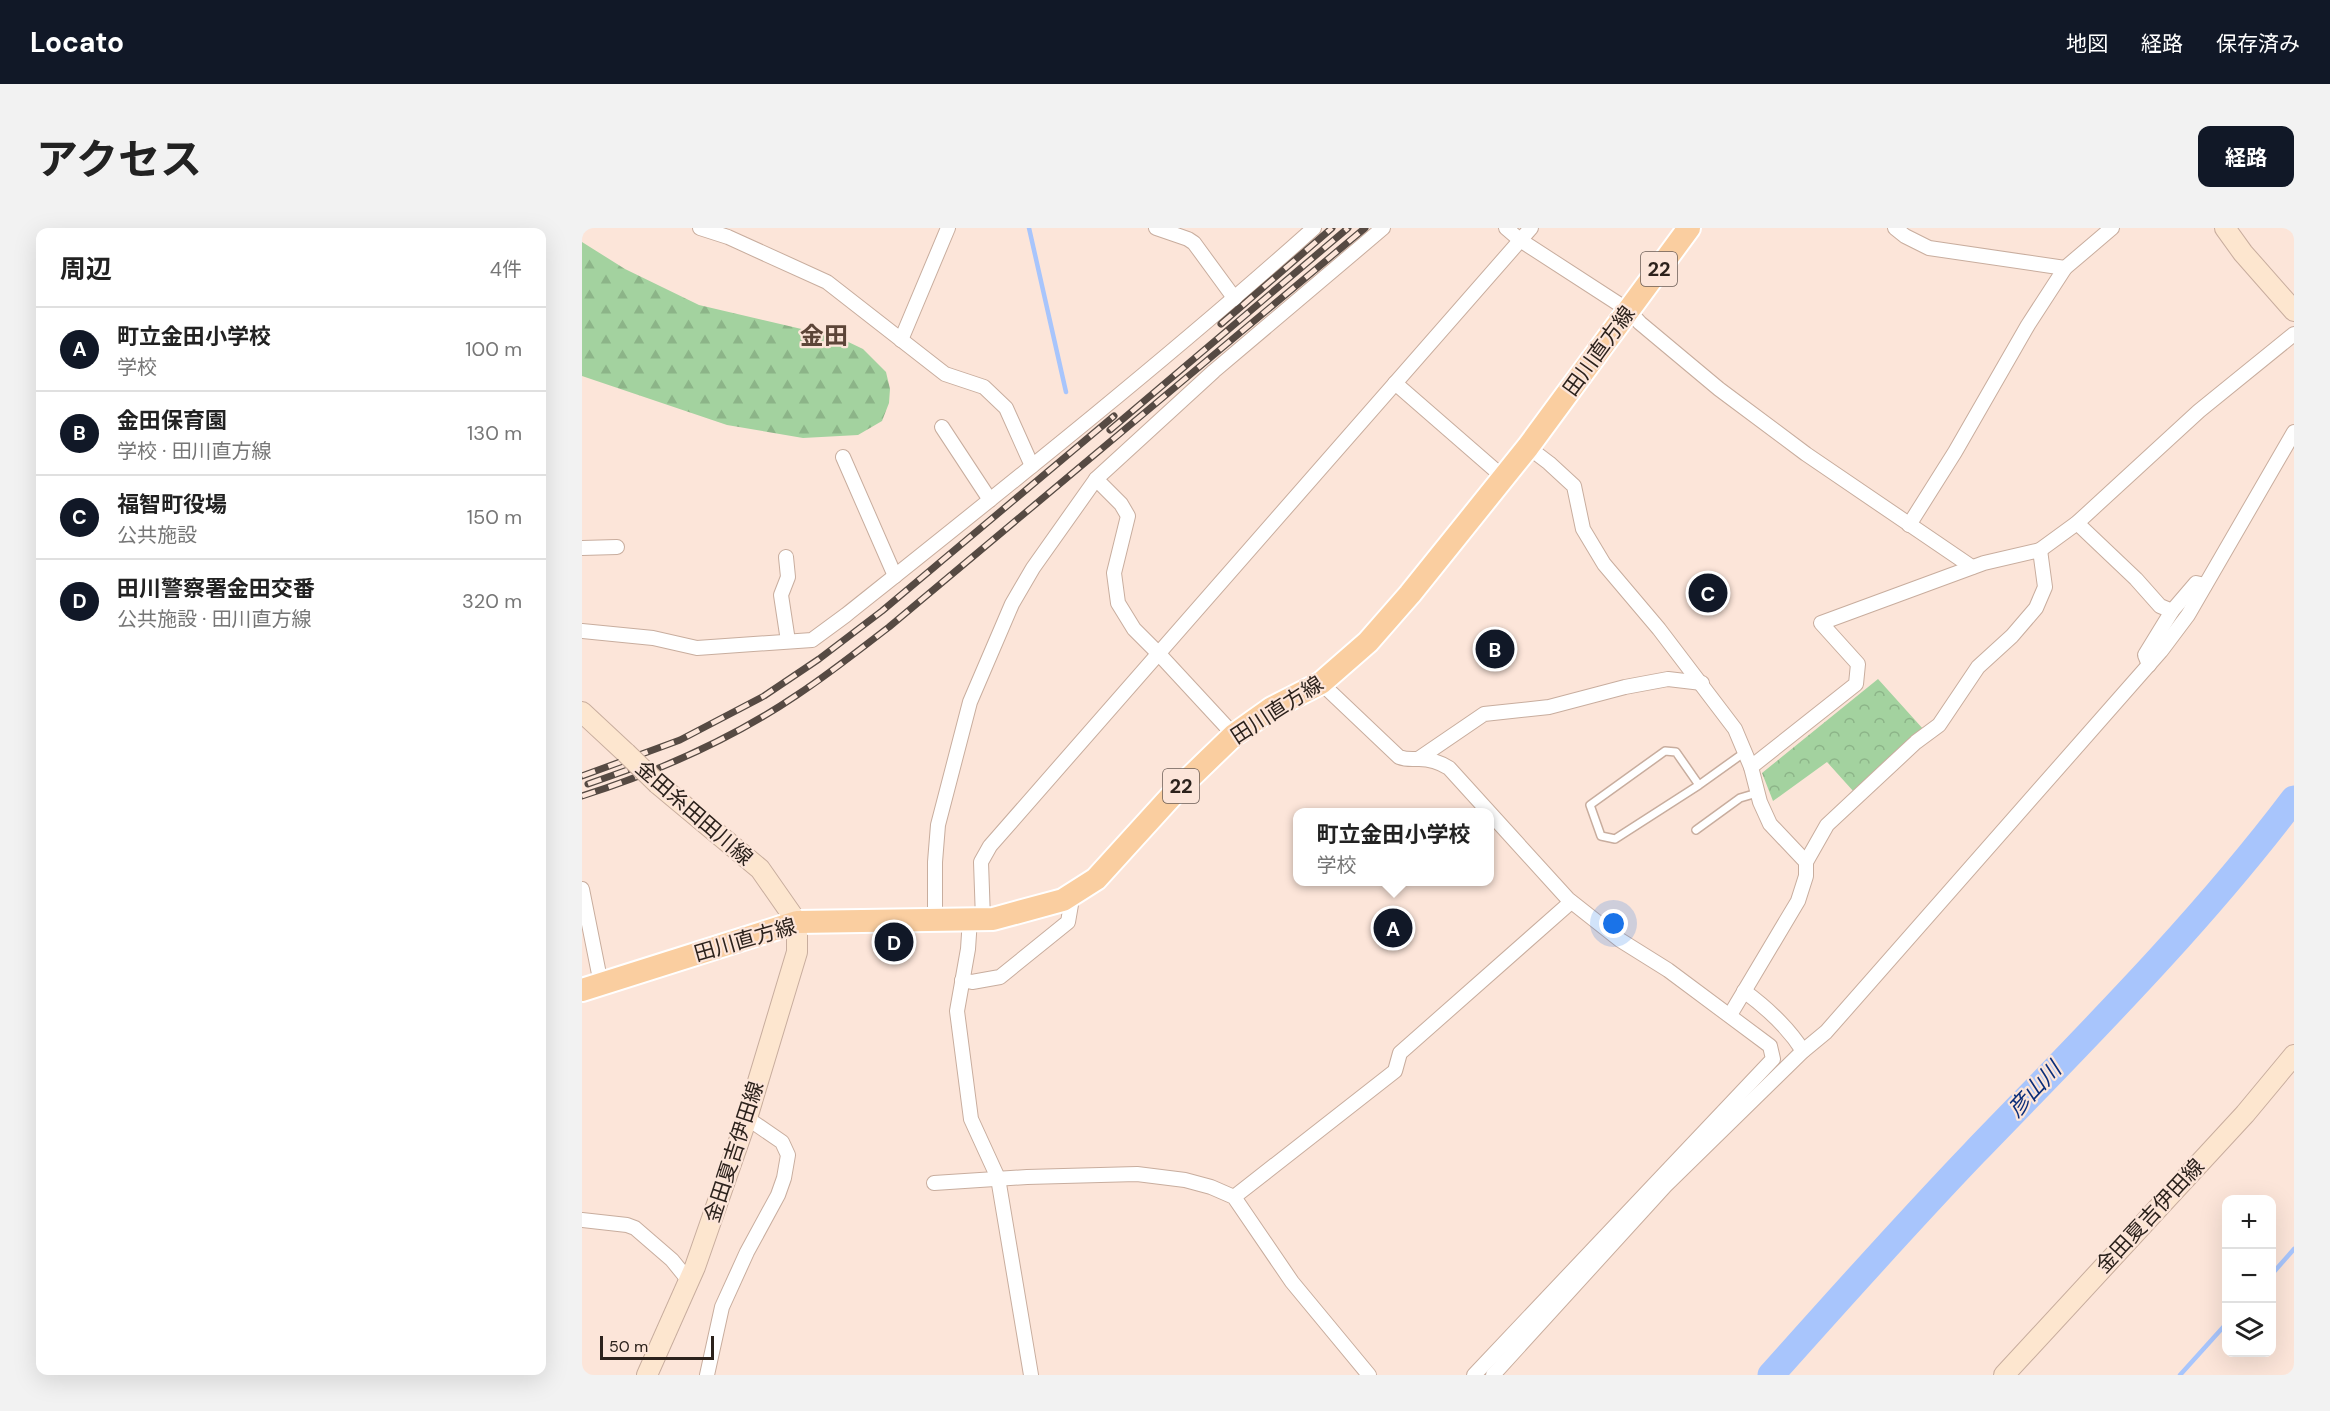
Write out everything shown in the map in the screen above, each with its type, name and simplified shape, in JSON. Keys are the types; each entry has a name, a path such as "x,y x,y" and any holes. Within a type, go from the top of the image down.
{"main road":[{"name":"田川直方線","path":"592,987 797,922 993,919 1053,903 1096,879 1176,791 1234,735 1272,708 1321,683 1368,642 1410,594 1528,447 1689,228"},
{"path":"2225,228 2243,253 2294,311"},
{"name":"金田糸田田川線","path":"582,712 658,784 760,869 797,922"},
{"name":"金田夏吉伊田線","path":"647,1375 689,1281 747,1118 796,952 797,922"},
{"name":"金田夏吉伊田線","path":"2004,1375 2245,1114 2294,1055"}],"street":[{"path":"700,228 728,237 827,282 945,374 984,387 1006,408 1032,466"},
{"path":"901,340 948,228"},
{"path":"1156,228 1188,238 1194,243 1235,299"},
{"path":"582,631 653,638 697,648 812,640 1032,466 1235,299 1314,228"},
{"path":"934,919 938,825 970,702 1012,604 1028,577 1096,479 1214,371 1383,228"},
{"path":"1506,228 1520,240 1629,310 1640,323 1719,389 1806,454 1972,567"},
{"path":"1031,1375 998,1178 970,1119 957,1011 976,919 981,862 990,846 1531,228"},
{"path":"1895,228 1905,236 1929,248 2065,268"},
{"path":"1909,525 1955,452 2028,325 2065,268 2112,228"},
{"path":"1751,767 1856,684 1858,664 1821,622 1972,567 2040,550 2077,523 2199,411 2294,334"},
{"path":"1395,383 1503,477"},
{"path":"942,427 990,500"},
{"path":"1493,1375 1665,1186 1803,1051 1826,1032 2149,666 2188,615 2294,432"},
{"path":"1528,447 1574,486 1583,529 1592,545 1604,564 1702,683 1735,729 1751,767 1757,793 1770,824 1806,862"},
{"path":"843,457 895,576"},
{"path":"1096,479 1122,504 1128,516 1114,573 1118,603 1134,629 1234,735"},
{"path":"2077,523 2136,579 2160,606 2172,611"},
{"path":"582,548 617,547"},
{"path":"1730,1015 1798,901 1806,876 1806,862 1827,825 1916,741 1939,725 1978,667 2012,636 2036,608 2045,587 2040,550"},
{"path":"786,557 788,577 781,595 788,641"},
{"path":"2149,666 2145,655 2172,611 2196,583 2205,585"},
{"path":"1321,683 1399,757 1412,761 1484,714 1550,707 1624,687 1668,679 1702,683"},
{"path":"1418,759 1443,764 1449,768 1485,808"},
{"path":"1474,1375 1773,1059 1770,1046 1668,970 1620,940 1571,902 1494,817"},
{"path":"582,889 592,987"},
{"path":"962,980 972,982 1000,977 1068,922 1073,893"},
{"path":"1234,1197 1395,1071 1400,1053 1571,902"},
{"path":"1744,991 1761,1003 1786,1028 1803,1051"},
{"path":"707,1375 722,1307 747,1252 778,1195 788,1155 782,1142 747,1118"},
{"path":"934,1183 998,1178 1137,1174 1185,1180 1211,1187 1234,1197 1292,1282 1369,1375"},
{"path":"582,1220 635,1228 672,1260 689,1281"},
{"path":"1530,1314 1540,1325"}],"lane":[{"path":"1699,785 1676,752 1665,751 1590,805 1601,836 1615,838 1699,785 1745,752"},
{"path":"1696,830 1740,798 1757,793"}],"green space":[{"path":"582,242 625,269 699,305 840,338 863,349 886,372 890,389 889,403 882,421 858,435 803,438 727,425 582,376"},
{"path":"1878,679 1924,730 1854,792 1827,762 1773,801 1762,773"}],"waterway":[{"path":"1029,228 1066,392"},
{"name":"彦山川","path":"1771,1375 1922,1208 2180,937 2294,799"},
{"path":"2276,1269 2294,1249"},
{"path":"2180,1375 2222,1328"}],"railway":[{"path":"1221,324 1332,228"},
{"path":"1110,430 1348,228"},
{"path":"582,796 666,765 720,740 772,711 821,679 889,627 1365,228"},
{"path":"582,776 680,740 764,696 819,659 882,611 1114,416"},
{"path":"588,784 636,767"}],"place":[{"name":"福智町役場","path":"1708,593"},
{"name":"金田保育園","path":"1495,649"},
{"name":"町立金田小学校","path":"1393,928"},
{"name":"田川警察署金田交番","path":"894,942"}],"district":[{"name":"金田","path":"824,336"}]}
